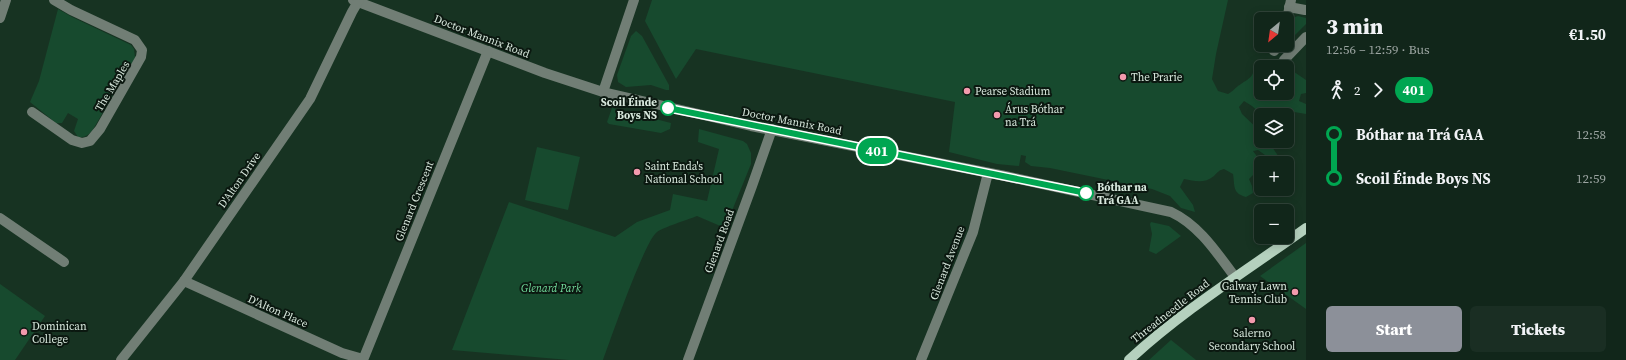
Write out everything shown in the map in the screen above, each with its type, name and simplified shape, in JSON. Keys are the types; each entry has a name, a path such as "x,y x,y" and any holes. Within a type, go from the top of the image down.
{"main road":[{"name":"Threadneedle Road","path":"1129,360 1152,338 1235,277 1306,228"}],"street":[{"path":"0,18 6,0"},
{"name":"The Maples","path":"32,112 72,140 82,143 90,141 100,129 142,57 142,50 135,40 71,10 54,0"},
{"path":"603,92 634,0"},
{"name":"Doctor Mannix Road","path":"357,1 546,73 603,92 687,112 1171,212 1190,223 1213,247 1235,277"},
{"name":"D'Alton Drive","path":"121,360 184,281 310,99 357,1"},
{"path":"1290,4 1305,10"},
{"path":"1284,60 1306,37"},
{"name":"Glenard Crescent","path":"363,360 488,51"},
{"name":"Glenard Road","path":"688,360 772,129"},
{"name":"Glenard Avenue","path":"921,360 973,232 988,173"},
{"path":"0,218 64,262"},
{"name":"D'Alton Place","path":"184,281 342,354 363,360"}],"green space":[{"path":"652,0 1228,0 1212,79 1218,91 1228,94 1249,79 1254,71 1254,100 1294,100 1294,72 1306,80 1306,93 1301,94 1299,101 1306,104 1306,114 1294,112 1294,108 1254,108 1244,101 1239,107 1242,114 1254,125 1254,148 1273,148 1278,156 1266,156 1258,150 1253,151 1257,156 1254,156 1254,175 1249,179 1253,193 1246,197 1236,191 1233,174 1224,169 1210,179 1203,181 1184,179 1180,187 1193,205 1195,212 1181,208 1170,196 1152,189 1050,168 1031,166 1025,162 1026,156 1021,155 1019,166 997,164 949,152 955,102 696,49 676,79 645,21"},
{"path":"58,9 131,45 134,49 135,58 92,131 82,137 78,137 74,131 78,119 68,113 62,123 56,123 30,102 39,81"},
{"path":"1298,16 1306,18 1306,24 1294,36 1294,19"},
{"path":"636,31 642,36 669,85 669,90 651,85 626,87 618,82 617,75 631,36"},
{"path":"612,108 671,123 670,129 661,133 609,124 607,122"},
{"name":"Glenard Park","path":"699,129 743,141 747,144 751,153 751,164 725,228 697,216 657,232 644,253 636,271 603,360 569,360 452,350 509,202 615,237 637,222 670,210 673,194 707,201 719,149 698,142"},
{"path":"537,147 580,157 568,210 525,200"},
{"path":"1151,222 1169,226 1181,236 1156,254 1149,251 1152,234"},
{"name":"Galway Lawn Tennis Club","path":"1306,243 1306,309 1260,276"},
{"name":"Dominican College","path":"0,284 45,316 15,360 0,360"},
{"path":"1171,340 1196,360 1149,360"}],"bus line":[{"name":"401","path":"668,108 1086,193"}],"place":[{"name":"The Prarie","path":"1123,77"},
{"name":"Pearse Stadium","path":"967,91"},
{"name":"Scoil Éinde Boys NS","path":"668,108"},
{"name":"Árus Bóthar na Trá","path":"997,115"},
{"name":"Saint Enda's National School","path":"637,172"},
{"name":"Bóthar na Trá GAA","path":"1086,193"},
{"name":"Galway Lawn Tennis Club","path":"1295,292"},
{"name":"Salerno Secondary School","path":"1252,320"},
{"name":"Dominican College","path":"24,332"}]}
